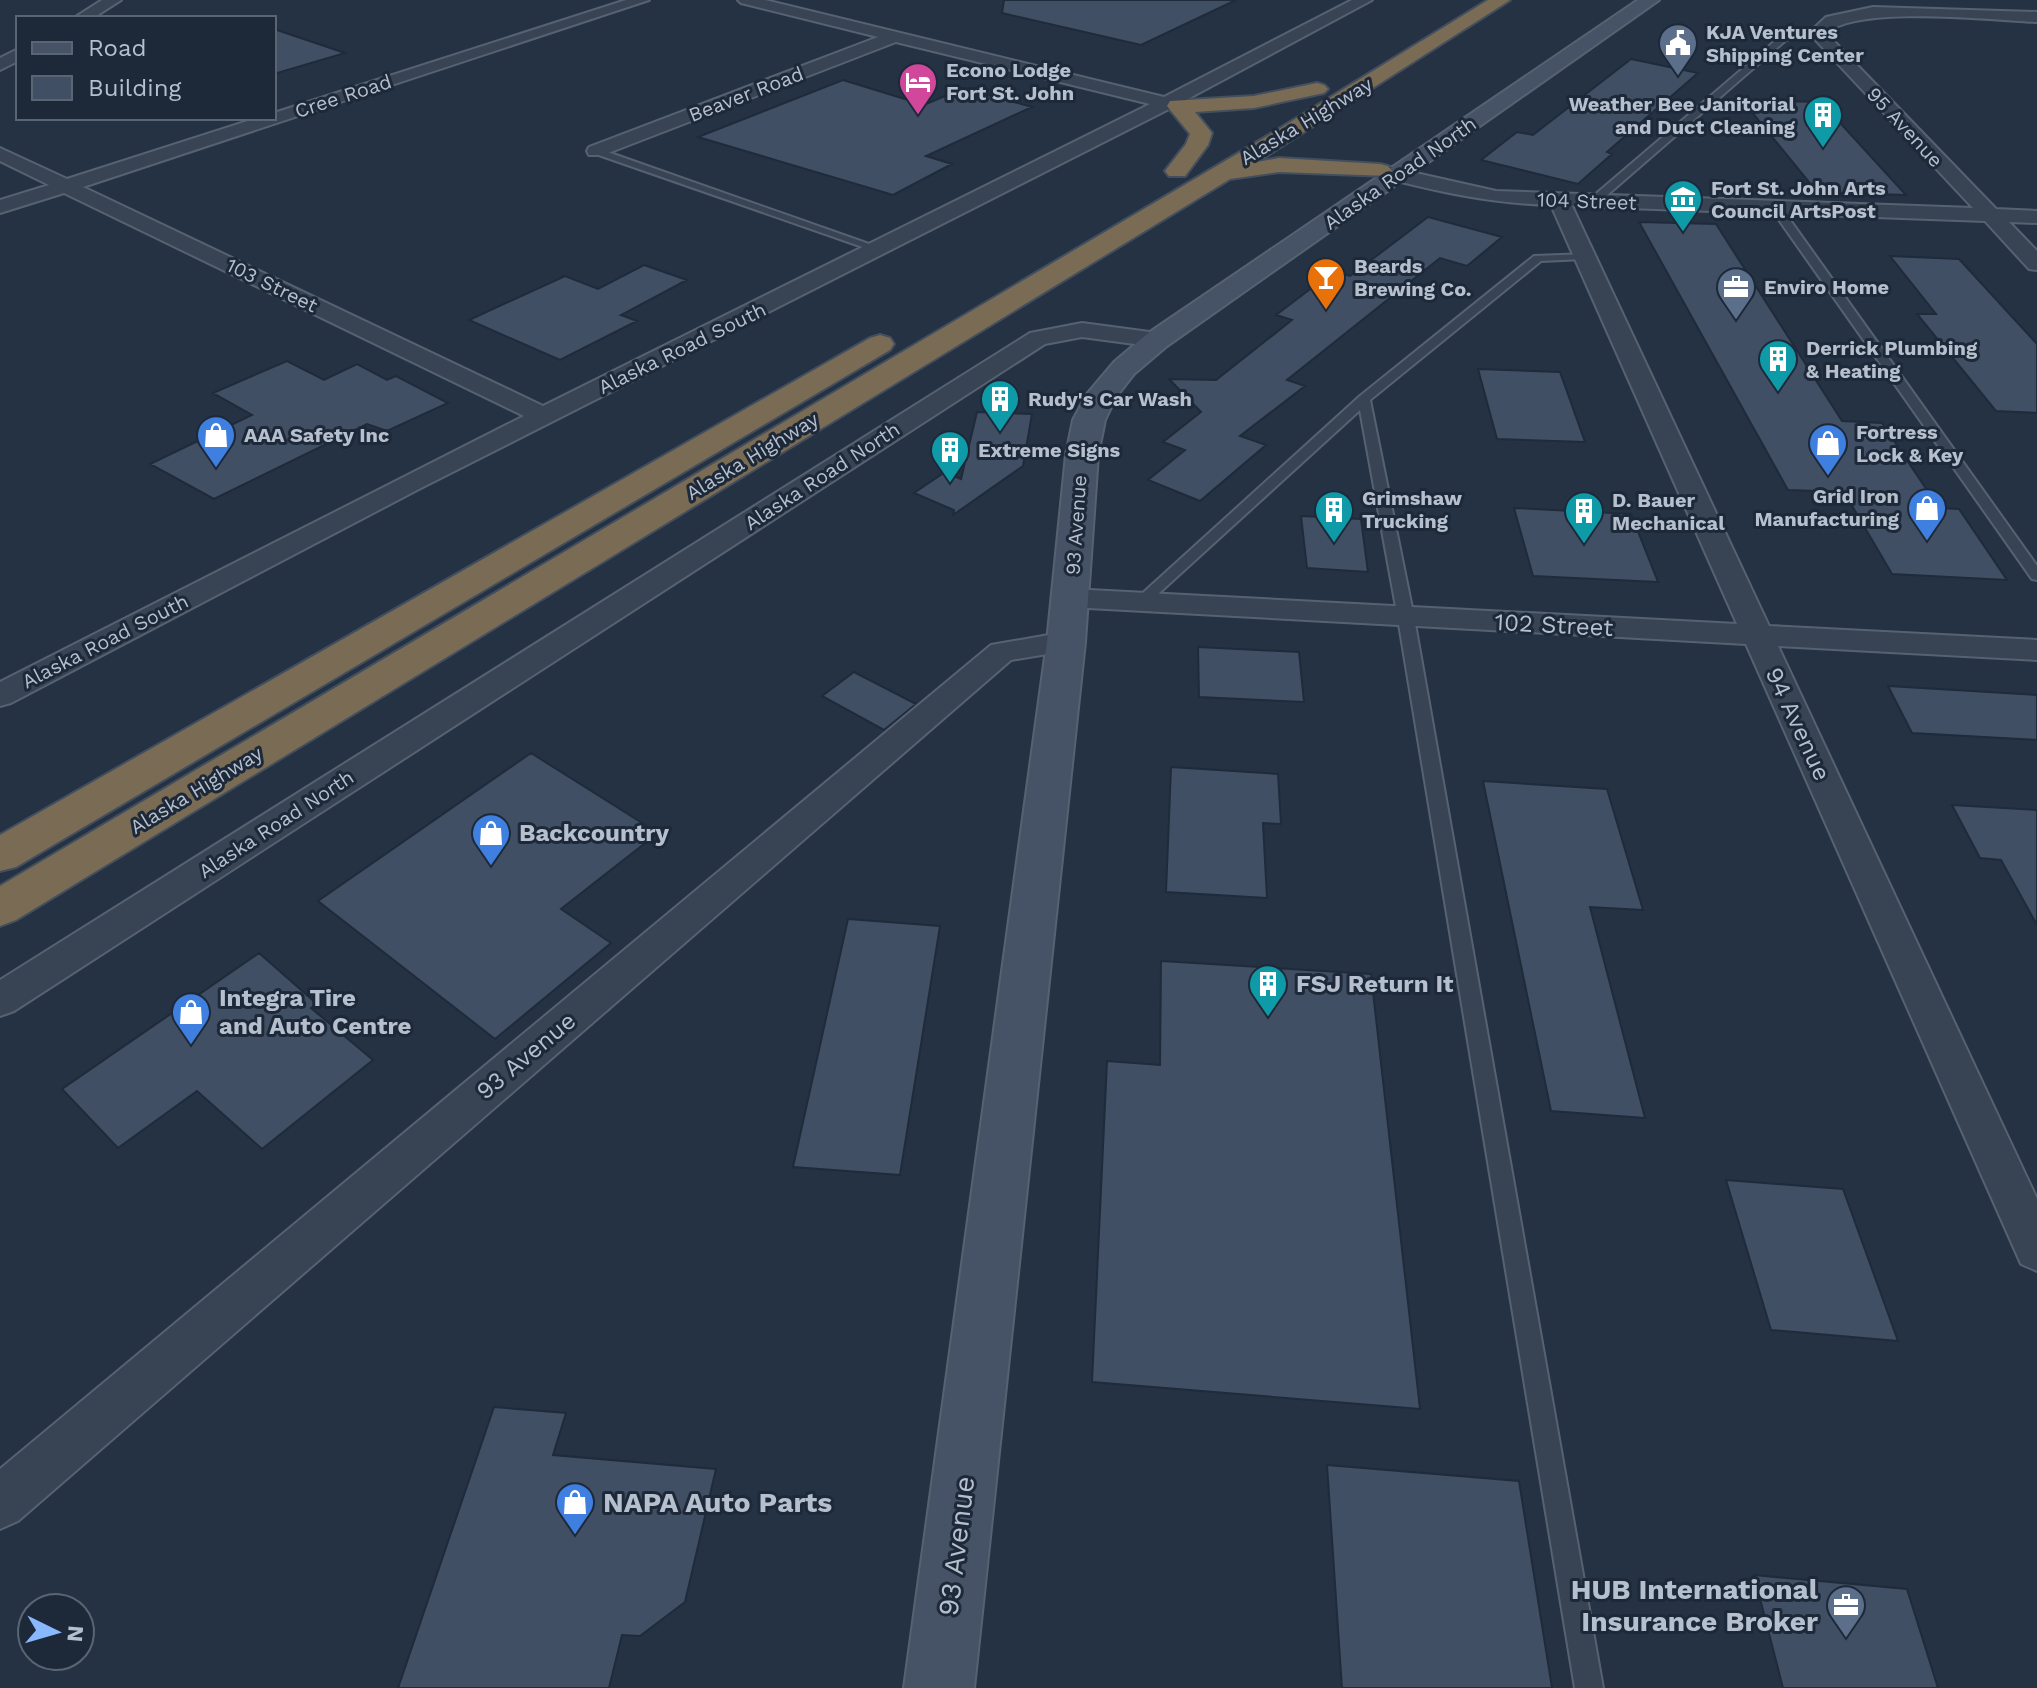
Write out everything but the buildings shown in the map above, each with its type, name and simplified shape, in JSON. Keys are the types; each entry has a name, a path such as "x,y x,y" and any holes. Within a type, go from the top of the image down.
{"highway":[{"name":"Alaska Highway","path":"1372,57 1468,0"},
{"name":"Alaska Highway","path":"0,908 1193,176 1233,142 1287,134 1501,0"},
{"name":"Alaska Highway","path":"1174,104 1254,102 1324,85 1265,120 1287,134"},
{"path":"1174,104 1233,142"},
{"path":"1174,104 1201,133 1193,176 1279,165 1388,173"},
{"path":"1315,117 1329,143 1388,173"},
{"path":"1287,134 1324,153 1388,173"},
{"name":"Alaska Highway","path":"0,855 1193,176 1233,142"}],"street":[{"path":"85,16 113,0"},
{"name":"Cree Road","path":"276,118 641,0"},
{"path":"746,0 1174,104"},
{"name":"Alaska Road South","path":"0,695 544,416 1174,104 1364,0"},
{"name":"Alaska Road North","path":"0,1000 1038,338 1082,330 1157,340 1388,173 1650,0"},
{"path":"1817,33 1832,20 1873,12 2037,17"},
{"name":"95 Avenue","path":"1817,33 2037,264"},
{"name":"Beaver Road","path":"596,151 896,36"},
{"name":"Cree Road","path":"0,207 269,120"},
{"name":"103 Street","path":"0,154 544,416"},
{"name":"104 Street","path":"1388,173 1478,195 2037,217"},
{"name":"94 Avenue","path":"1559,200 2037,1249"},
{"name":"93 Avenue","path":"939,1688 1068,620 1082,455 1089,420 1102,394 1124,368 1157,340"},
{"name":"102 Street","path":"1068,620 1141,602 2037,650"},
{"name":"93 Avenue","path":"0,1503 1002,652 1068,620"}],"lane":[{"path":"1594,201 1784,38 1817,33"},
{"path":"596,151 881,250"},
{"path":"1776,208 2037,576"},
{"path":"1141,602 1364,399 1538,258 1584,256"},
{"path":"1364,399 1406,618 1589,1688"}],"place":[{"name":"KJA Ventures Shipping Center","path":"1678,77"},
{"name":"Econo Lodge Fort St. John","path":"918,116"},
{"name":"Weather Bee Janitorial and Duct Cleaning","path":"1823,149"},
{"name":"Fort St. John Arts Council ArtsPost","path":"1683,233"},
{"name":"Beards Brewing Co.","path":"1326,311"},
{"name":"Enviro Home","path":"1736,321"},
{"name":"Derrick Plumbing & Heating","path":"1778,393"},
{"name":"Rudy's Car Wash","path":"1000,433"},
{"name":"AAA Safety Inc","path":"216,469"},
{"name":"Fortress Lock & Key","path":"1828,477"},
{"name":"Extreme Signs","path":"950,484"},
{"name":"Grid Iron Manufacturing","path":"1927,542"},
{"name":"Grimshaw Trucking","path":"1334,544"},
{"name":"D. Bauer Mechanical","path":"1584,545"},
{"name":"Backcountry","path":"491,867"},
{"name":"FSJ Return It","path":"1268,1018"},
{"name":"Integra Tire and Auto Centre","path":"191,1046"},
{"name":"NAPA Auto Parts","path":"575,1536"},
{"name":"HUB International Insurance Broker","path":"1846,1639"}]}
